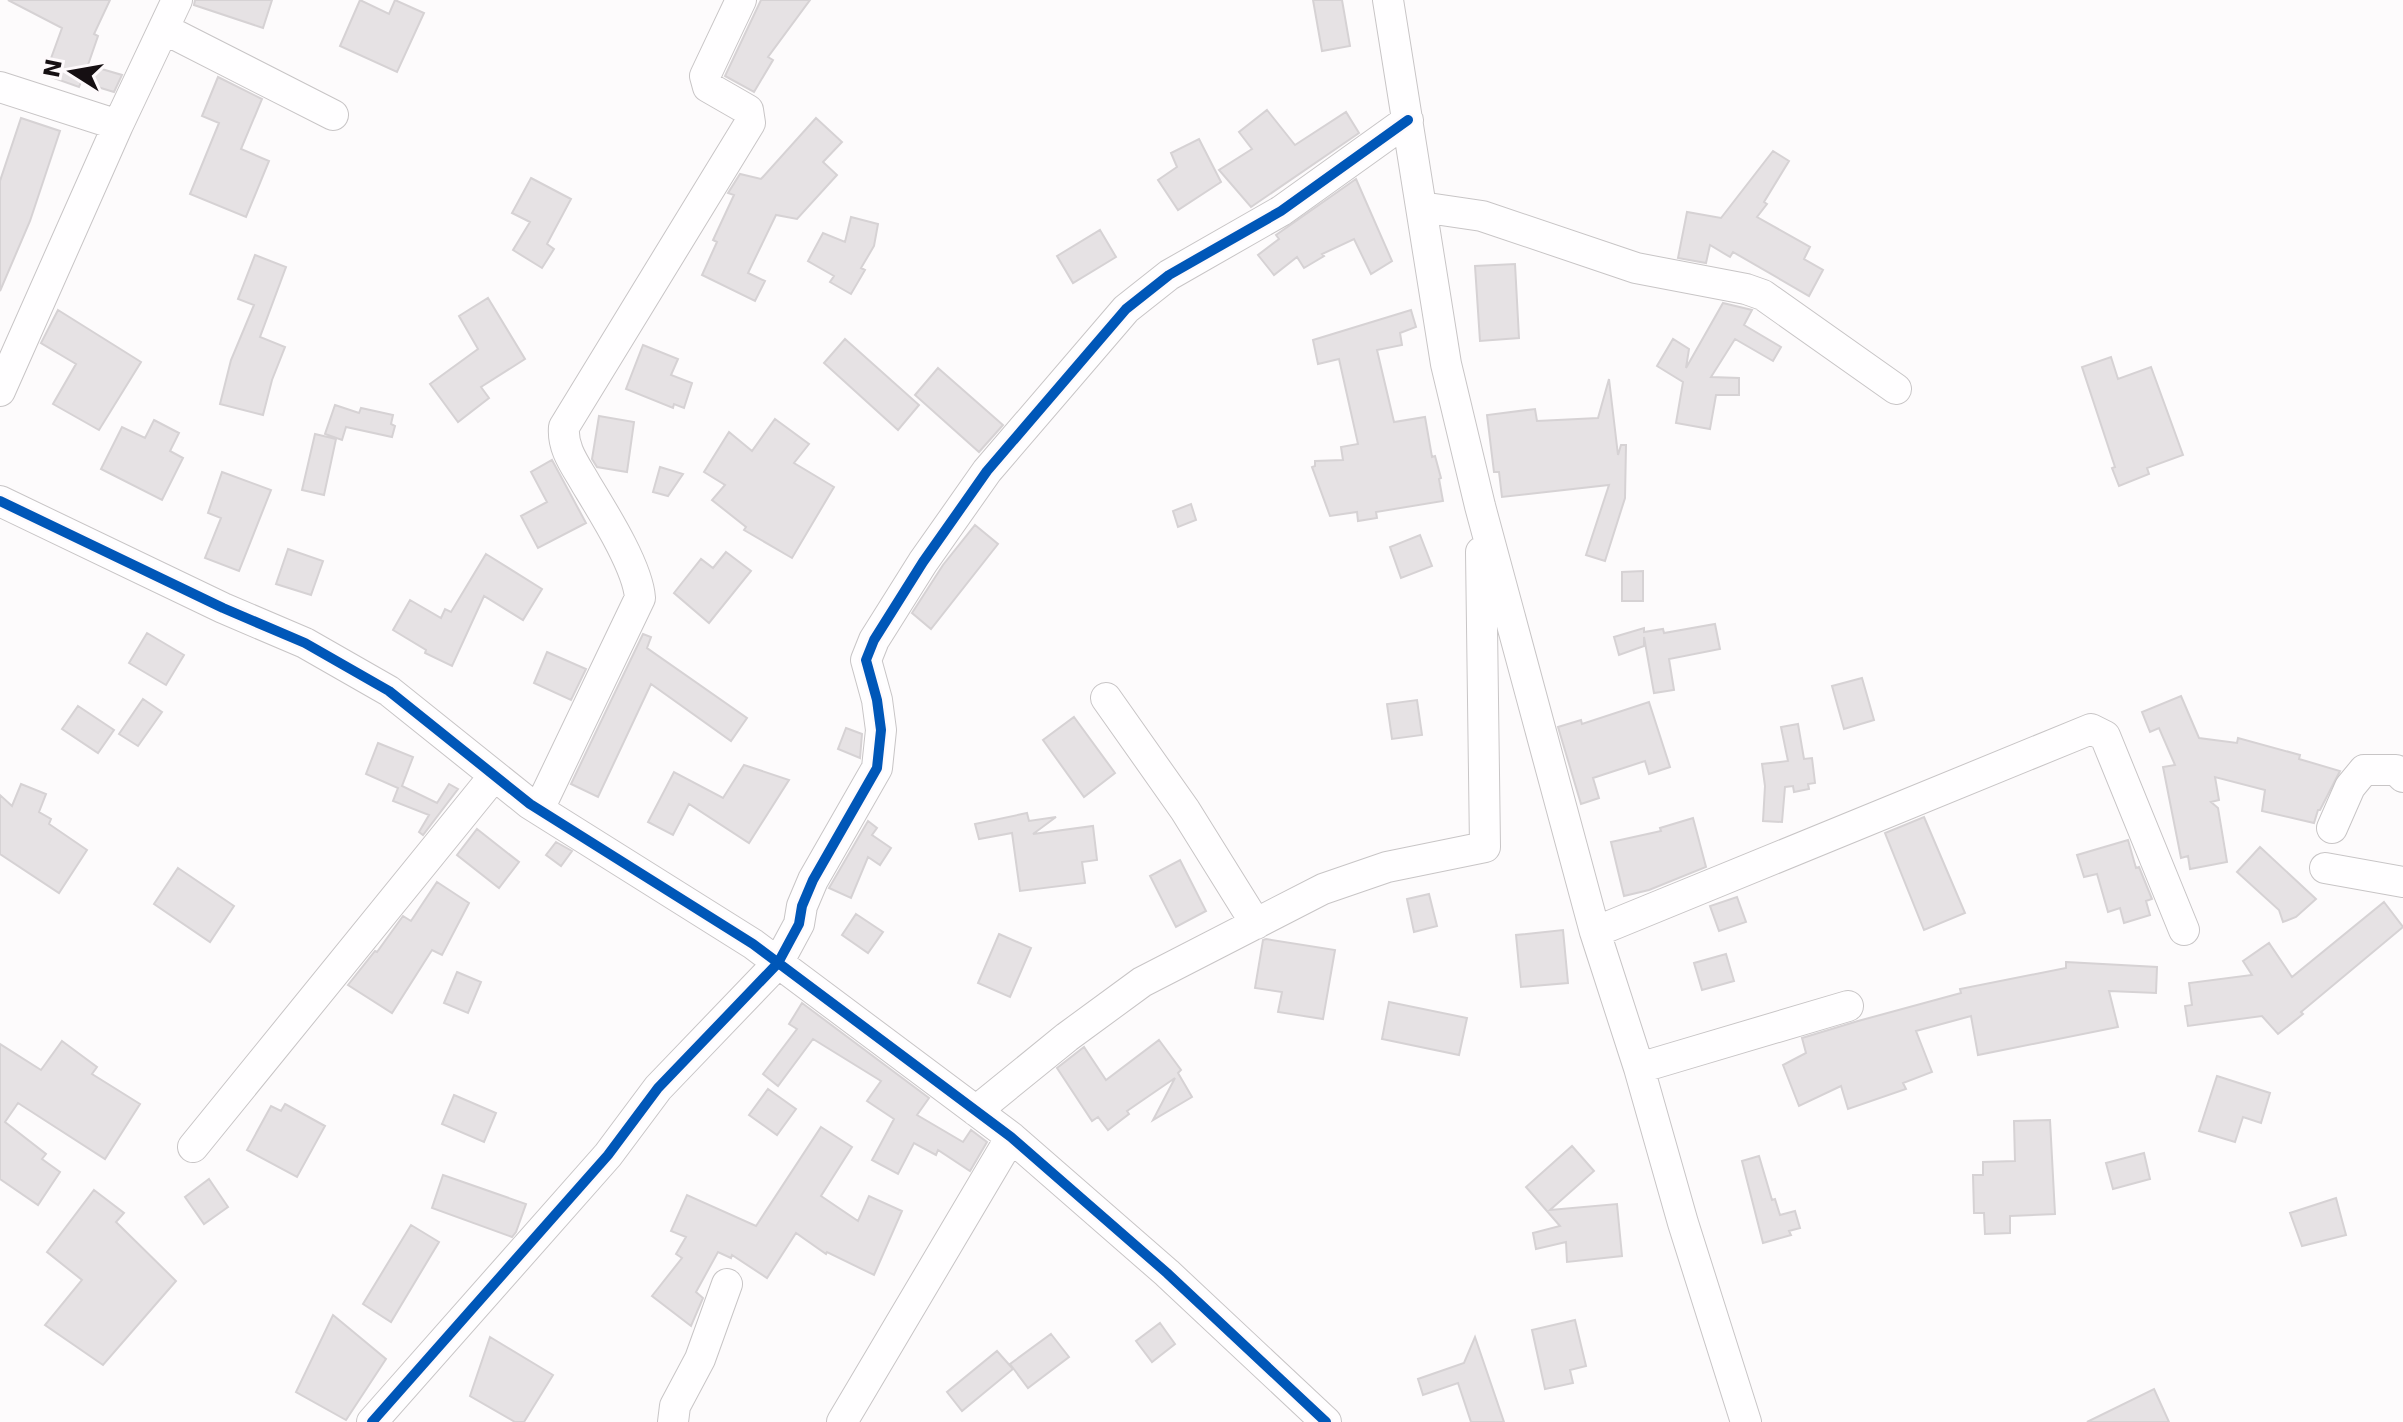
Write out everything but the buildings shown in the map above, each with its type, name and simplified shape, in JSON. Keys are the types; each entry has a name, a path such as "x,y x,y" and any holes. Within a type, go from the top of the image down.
{"street":[{"path":"0,391 177,0"},
{"path":"539,809 640,598 637,580 567,450 564,427 750,123 748,110 705,83 705,76 741,0"},
{"path":"1388,0 1446,364 1480,506 1595,932 1746,1422"},
{"path":"164,29 333,115"},
{"path":"0,87 118,125"},
{"path":"372,1422 608,1155 658,1088 778,963 799,924 802,906 813,880 877,768 881,730 866,660 874,640 923,562 987,471 1126,309 1169,275 1281,211 1408,120"},
{"path":"1421,207 1482,216 1636,268 1763,295 1896,389"},
{"path":"0,501 209,601 305,643 389,691 539,809 667,888 778,963 1011,1137 1167,1273 1326,1422"},
{"path":"976,1111 1067,1037 1142,982 1323,889 1387,867 1485,847 1480,506"},
{"path":"1106,698 1185,810 1256,924"},
{"path":"1595,932 2091,729 2105,736 2184,930"},
{"path":"2332,828 2350,787 2364,770 2396,770 2403,777"},
{"path":"193,1147 494,776"},
{"path":"2325,868 2403,882"},
{"path":"1639,1068 1848,1006"},
{"path":"842,1422 1011,1137"},
{"path":"673,1422 675,1406 700,1359 727,1284"}],"cycle path":[{"path":"372,1422 608,1155 658,1088 778,963 799,924 802,906 813,880 877,768 881,730 866,660 874,640 923,562 987,471 1126,309 1169,275 1281,211 1408,120"},
{"path":"0,501 223,608 305,643 389,691 530,804 753,944 1011,1137 1167,1273 1326,1422"}]}
